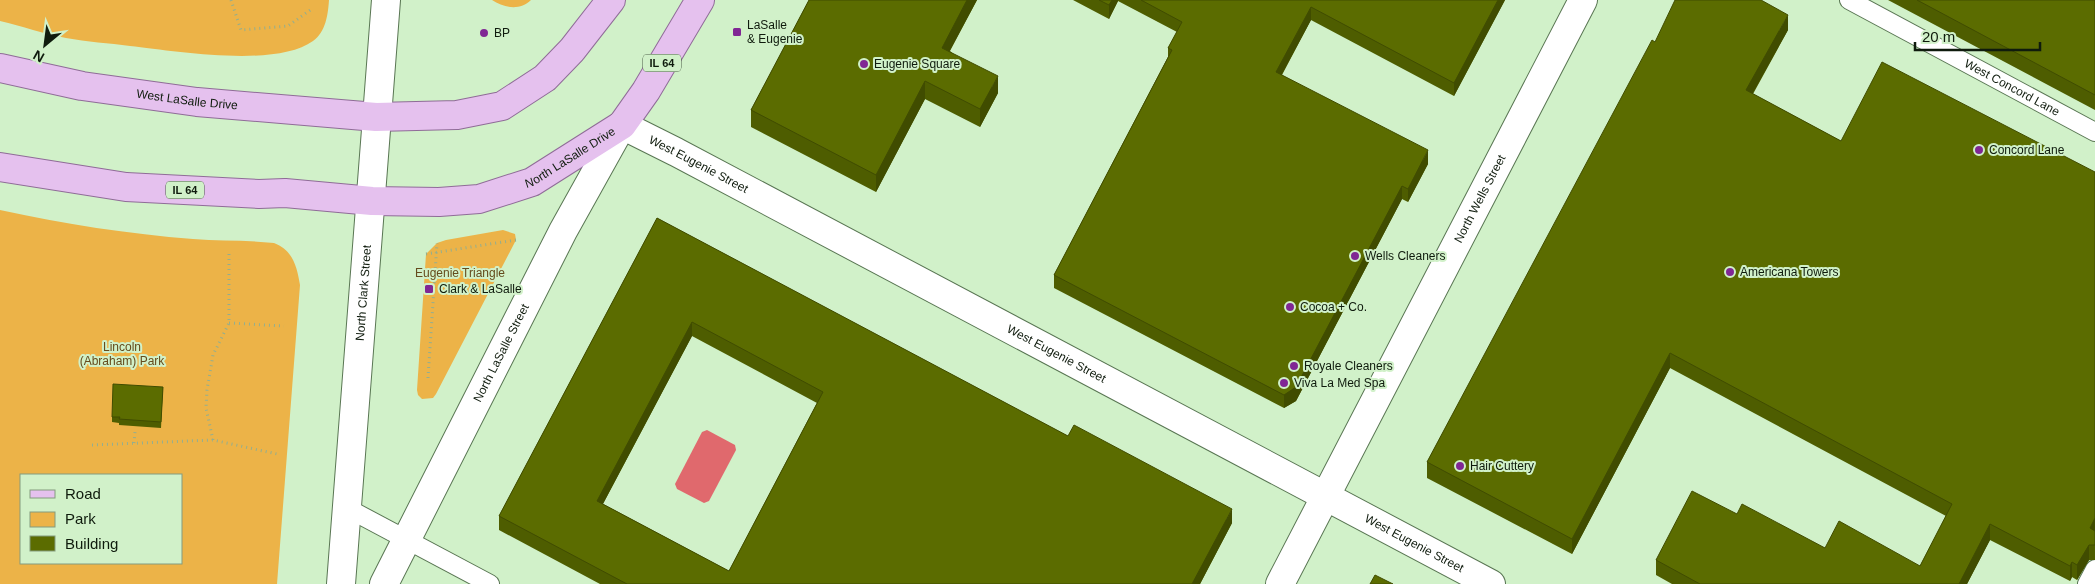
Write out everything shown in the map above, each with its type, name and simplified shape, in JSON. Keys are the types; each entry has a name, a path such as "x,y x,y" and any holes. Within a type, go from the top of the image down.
{"main road":[{"path":"376,117 457,116 502,106 545,78 572,50 611,0"},
{"name":"North LaSalle Drive","path":"372,201 439,202 479,198 532,182 622,125 646,91 700,0"},
{"name":"West LaSalle Drive","path":"0,68 82,86 197,102 376,117"},
{"name":"IL 64","path":"0,167 126,187 259,194 285,193 372,201"}],"street":[{"name":"North Clark Street","path":"341,584 386,0"},
{"name":"North Wells Street","path":"1280,584 1583,0"},
{"name":"West Eugenie Street","path":"622,125 1491,584"},
{"name":"North LaSalle Street","path":"384,584 408,540 563,231 622,125"}],"lane":[{"name":"West Concord Lane","path":"1849,0 2095,132"},
{"path":"347,508 490,584"},
{"path":"2087,584 2095,569"}],"path":[{"path":"231,0 241,30 288,26 313,8"},
{"path":"426,254 516,240"},
{"path":"428,378 437,243"},
{"path":"213,440 206,408 207,390 213,355 229,323 229,254"},
{"path":"229,323 284,326"},
{"path":"134,443 135,432"},
{"path":"92,445 213,440 277,454"}],"green space":[{"path":"0,0 329,0 324,28 313,41 296,49 275,54 225,56 82,41 58,36 0,21"},
{"path":"492,0 531,0 522,6 512,7"},
{"name":"Lincoln (Abraham) Park","path":"0,210 72,224 145,234 193,239 274,243 286,250 290,255 300,285 277,584 0,584"},
{"name":"Eugenie Triangle","path":"503,230 515,234 516,240 436,394 433,398 422,399 418,395 417,390 426,254 437,243 446,240"}],"shaded area":[{"path":"707,430 735,445 736,450 709,501 704,503 677,489 675,484 702,432"}],"building":[{"name":"Eugenie Square","path":"809,0 967,0 942,48 998,76 980,109 925,81 876,175 751,110"},
{"path":"1099,0 1112,0 1109,5"},
{"path":"1141,0 1498,0 1454,83 1311,7 1276,72 1428,150 1408,189 1402,186 1296,387 1284,395 1054,275 1172,50 1168,48 1182,22"},
{"path":"1675,0 1761,0 1788,15 1746,90 1841,141 1882,62 2095,172 2095,518 2090,528 2095,531 2095,545 2089,545 2077,565 2072,562 2070,566 1990,524 1959,584 1700,584 1656,560 1692,491 1737,514 1742,504 1825,548 1839,521 1920,566 1952,504 1670,353 1572,539 1427,462 1652,40 1655,42"},
{"path":"1917,0 2095,0 2095,95"},
{"path":"657,218 1068,436 1074,425 1232,509 1192,584 627,584 499,516","holes":["692,322 823,392 729,571 597,501"]},
{"path":"113,384 163,387 161,422 112,417"},
{"path":"1375,575 1393,584 1370,584"}],"place":[{"name":"LaSalle & Eugenie","path":"737,32"},
{"name":"BP","path":"484,33"},
{"name":"Eugenie Square","path":"864,64"},
{"name":"Concord Lane","path":"1979,150"},
{"name":"Wells Cleaners","path":"1355,256"},
{"name":"Americana Towers","path":"1730,272"},
{"name":"Clark & LaSalle","path":"429,289"},
{"name":"Cocoa + Co.","path":"1290,307"},
{"name":"Royale Cleaners","path":"1294,366"},
{"name":"Viva La Med Spa","path":"1284,383"},
{"name":"Hair Cuttery","path":"1460,466"}]}
